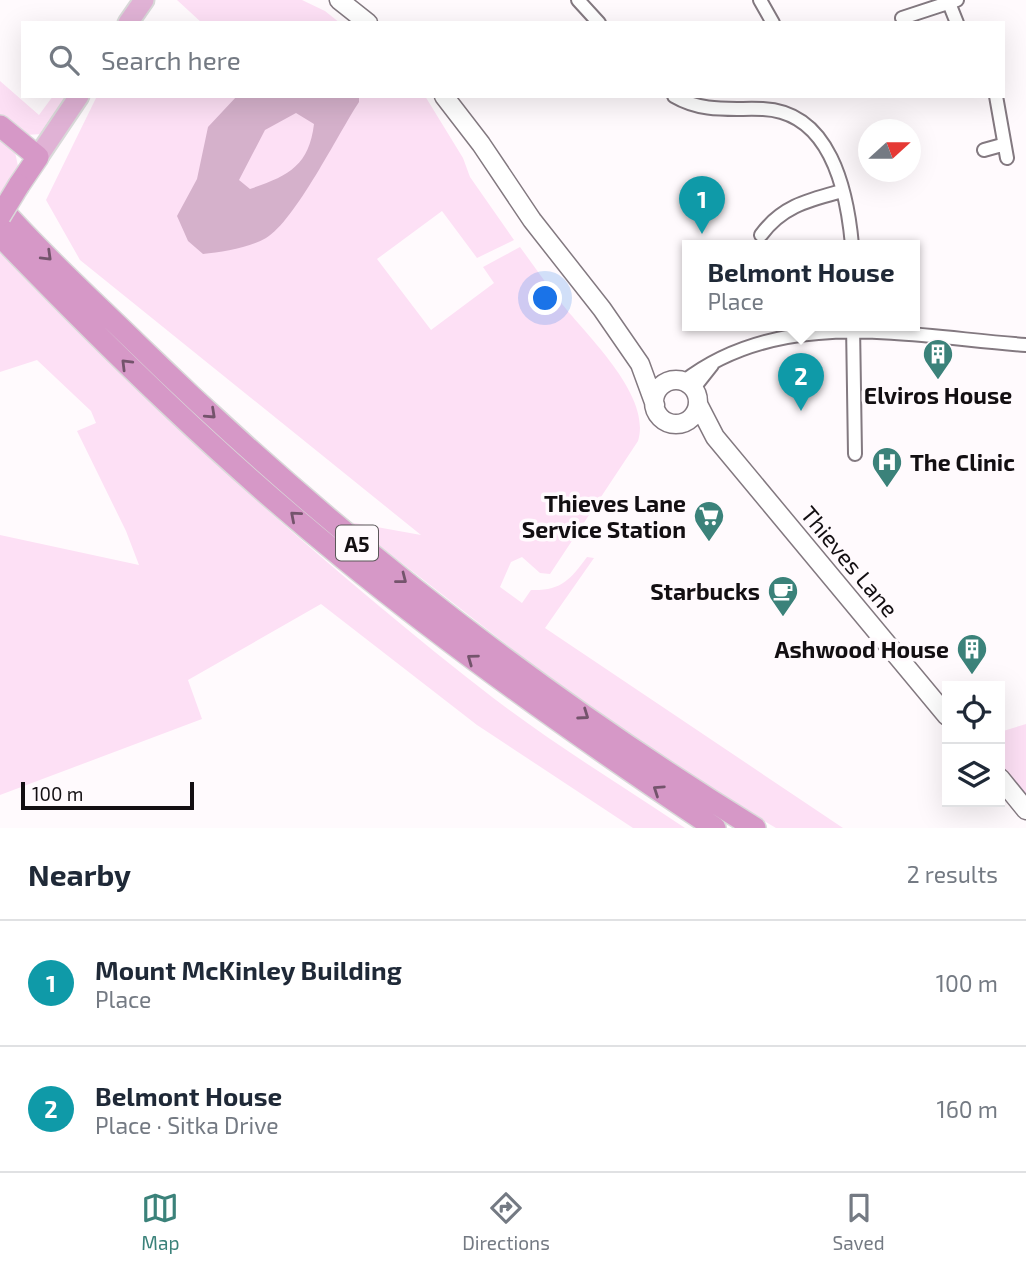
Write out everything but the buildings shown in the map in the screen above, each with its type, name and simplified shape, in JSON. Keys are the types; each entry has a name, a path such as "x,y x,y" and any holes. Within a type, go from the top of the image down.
{"highway":[{"path":"0,126 38,157 0,216"},
{"name":"A5","path":"0,207 182,388 282,480 358,544 488,646 604,729 755,828"},
{"name":"A5","path":"0,236 155,393 341,557 464,653 598,751 715,828"}],"main road":[{"path":"129,21 144,0"},
{"path":"339,0 365,21"},
{"path":"38,157 78,98"},
{"path":"445,98 640,364 664,421 682,424 715,437"},
{"path":"640,364 685,389 693,416 682,424"},
{"path":"655,405 656,396 685,389"},
{"name":"Thieves Lane","path":"685,389 715,437 942,710"},
{"path":"1005,784 1026,810"}],"street":[{"path":"578,0 597,21"},
{"path":"760,0 772,21"},
{"path":"902,18 953,1 957,21"},
{"path":"679,98 708,109 776,110 793,116 817,134 827,149 842,191 851,240"},
{"path":"984,150 1004,151 996,98"},
{"path":"761,235 779,214 790,207 842,191"},
{"path":"685,389 697,371 785,336 828,331"},
{"path":"853,331 855,454"},
{"path":"884,331 1026,345"}],"shaded area":[{"path":"177,0 302,0 325,11 338,21 200,21"},
{"path":"0,81 39,115 52,98 70,98 43,134 24,135 0,118"},
{"path":"96,98 426,98 463,158 470,177 514,240 477,258 442,211 377,259 431,330 494,283 483,267 520,247 562,304 615,368 636,405 640,424 638,441 550,574 540,573 522,557 511,562 500,587 522,603 531,590 557,586 570,578 587,557 594,558 545,628 843,828 776,828 702,784 574,697 349,522 421,535 80,260 46,200"},
{"path":"235,98 359,98 303,196 277,229 266,238 227,251 203,254 188,241 177,216 197,179 208,127","holes":["296,113 314,124 302,160 286,174 250,189 239,180 265,130"]},
{"path":"0,138 15,152 19,171 3,194 0,192"},
{"path":"0,253 177,427 363,593 515,714 685,828 633,828 477,725 321,604 188,680 202,719 0,795 0,535 139,565 126,531 77,431 96,423 91,411 37,360 0,372"},
{"path":"1026,724 1026,796 1005,772 1005,730"}],"place":[{"name":"Mount McKinley Building","path":"702,234"},
{"name":"Elviros House","path":"938,381"},
{"name":"Belmont House","path":"801,411"},
{"name":"The Clinic","path":"887,489"},
{"name":"Thieves Lane Service Station","path":"709,543"},
{"name":"Starbucks","path":"783,618"},
{"name":"Ashwood House","path":"972,676"}]}
